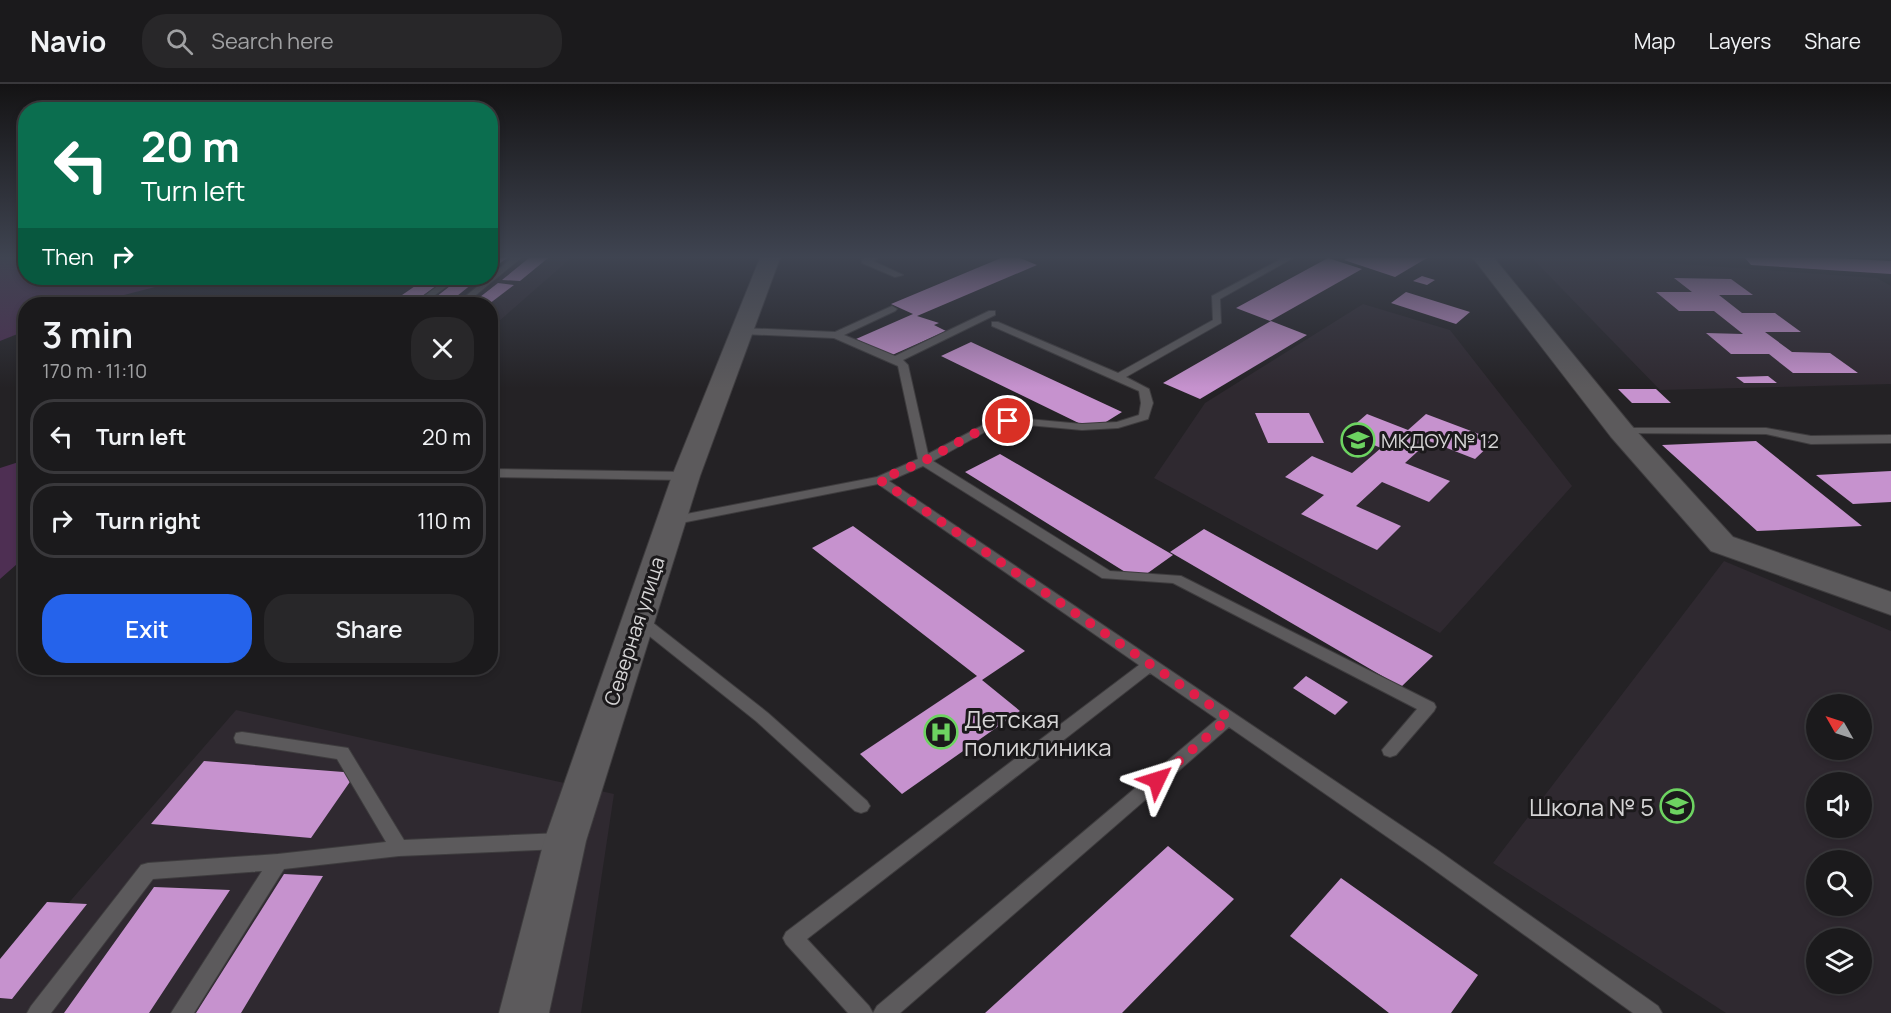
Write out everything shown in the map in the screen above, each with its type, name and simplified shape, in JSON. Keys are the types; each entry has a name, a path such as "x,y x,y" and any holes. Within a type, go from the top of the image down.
{"street":[{"name":"Северная улица","path":"524,1013 565,841 686,476 753,301"},
{"path":"1518,301 1621,431 1722,544 1891,604"}],"lane":[{"path":"1118,377 1218,321 1215,301"},
{"path":"836,334 892,309"},
{"path":"895,360 992,313"},
{"path":"671,521 880,480 924,461 990,425 1008,421 1082,427 1118,425 1144,417 1147,403 1144,389 995,324"},
{"path":"742,331 836,334 903,365 924,461 1107,574 1176,579 1428,707 1390,750"},
{"path":"1621,431 1766,431 1811,440 1891,439"},
{"path":"498,473 686,476"},
{"path":"880,480 1151,664 1651,1013"},
{"path":"638,619 762,717 861,806"},
{"path":"862,1013 793,938 1151,664"},
{"path":"884,1013 1229,718"},
{"path":"242,738 342,753 399,848"},
{"path":"38,1013 148,872 278,862 399,848 565,841"},
{"path":"182,1013 278,862"}],"shaded area":[{"path":"0,301 18,301 18,334 0,341"},
{"path":"498,301 521,301 498,322"},
{"path":"1574,301 1891,301 1891,384 1660,390"},
{"name":"МКДОУ № 12","path":"1363,304 1450,330 1572,486 1440,633 1154,478 1205,403"},
{"path":"18,462 18,563 0,579 0,468"},
{"name":"Школа № 5","path":"1724,561 1891,631 1891,1013 1726,1013 1493,863"},
{"path":"236,710 614,794 581,1013 0,1013 0,982"}],"building":[{"path":"897,301 951,301 917,316 939,323 934,325 946,331 890,356 864,347 869,345 856,339 913,314 891,304"},
{"path":"1248,301 1305,301 1270,321 1236,308"},
{"path":"1436,301 1470,312 1456,324 1391,303"},
{"path":"1667,301 1727,301 1742,313 1775,313 1801,332 1765,332 1792,352 1830,353 1858,373 1793,373 1769,354 1731,354 1706,333 1743,334 1714,311 1679,311"},
{"path":"1271,321 1307,335 1200,399 1163,383"},
{"path":"971,342 1122,412 1093,430 941,356"},
{"path":"1768,376 1777,383 1744,383 1736,377"},
{"path":"1618,389 1656,389 1671,403 1632,403"},
{"path":"1255,413 1309,413 1324,443 1268,443"},
{"path":"1367,414 1408,430 1426,414 1495,440 1475,459 1429,441 1405,463 1450,481 1429,502 1382,482 1356,506 1401,526 1377,550 1301,514 1324,495 1285,477 1312,456 1352,473 1381,448 1345,433"},
{"path":"1756,441 1862,526 1757,531 1662,445"},
{"path":"1000,454 1173,555 1138,580 965,472"},
{"path":"1891,471 1891,502 1853,504 1816,475"},
{"path":"853,526 1025,651 982,680 1020,711 902,794 860,754 977,676 812,548"},
{"path":"1204,529 1433,656 1401,687 1170,552"},
{"path":"1306,676 1348,702 1335,715 1293,688"},
{"path":"204,761 356,773 311,838 151,824"},
{"path":"1168,846 1234,899 1122,1013 985,1013"},
{"path":"284,874 323,876 241,1013 196,1013"},
{"path":"1341,878 1478,975 1451,1013 1389,1013 1290,936"},
{"path":"154,887 230,890 149,1013 64,1013"},
{"path":"47,902 87,904 12,999 0,998 0,959"}],"place":[{"name":"МКДОУ № 12","path":"1358,440"},
{"name":"Детская поликлиника","path":"941,732"},
{"name":"Школа № 5","path":"1677,806"}],"route":[{"path":"1008,421 990,425 924,461 880,480 1229,718 1157,780"}]}
